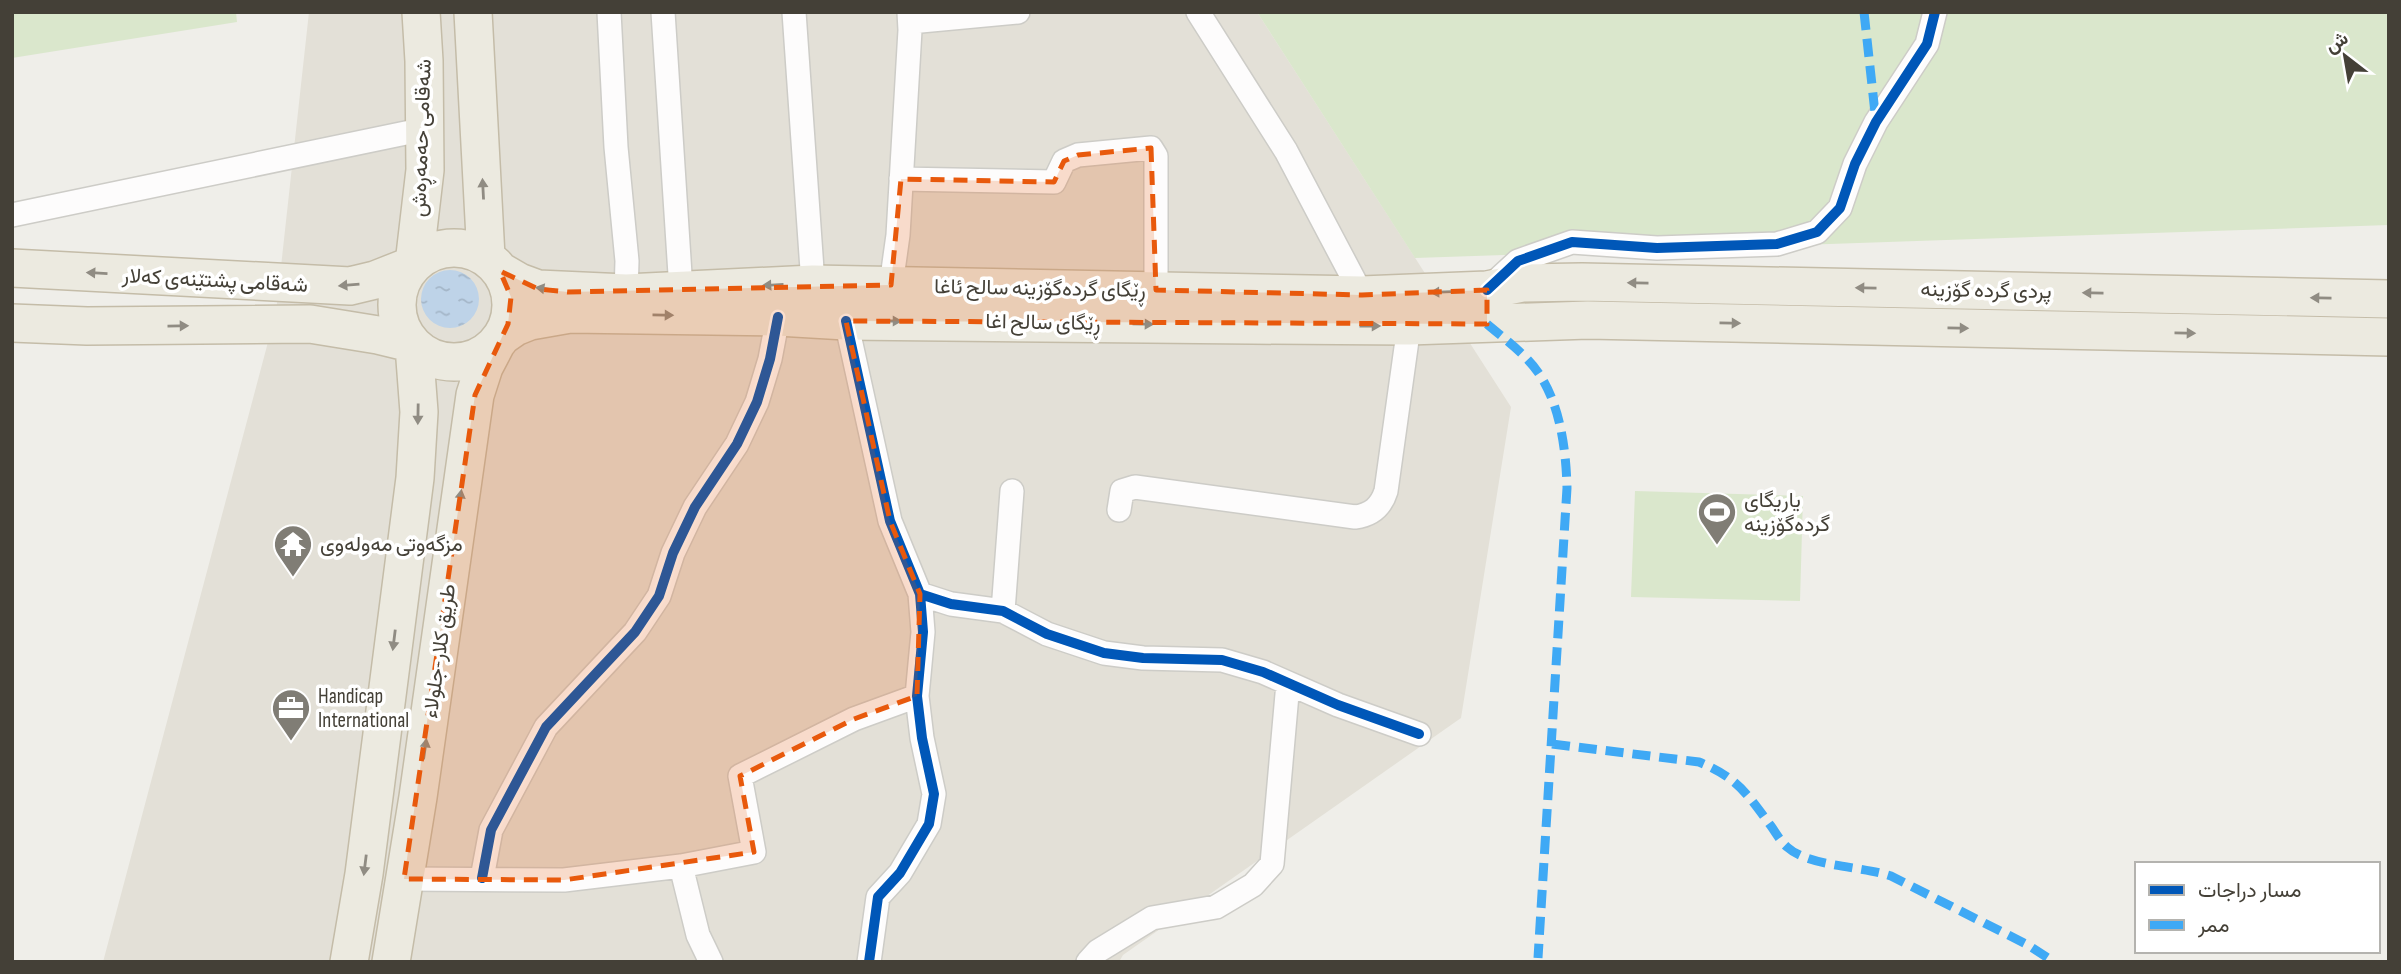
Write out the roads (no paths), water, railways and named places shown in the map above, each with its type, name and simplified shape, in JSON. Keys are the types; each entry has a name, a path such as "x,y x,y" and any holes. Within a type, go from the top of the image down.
{"highway":[{"name":"شەقامی حەمەڕەش","path":"413,264 425,170 421,12"},
{"path":"473,12 493,264"},
{"path":"441,249 464,249 493,264 507,283 511,310 499,340 484,353 455,362 426,355 413,344 400,325 397,303 401,282 413,264 441,249"},
{"name":"شەقامی پشتێنەی کەلار","path":"12,268 350,286 375,280 413,264"},
{"name":"ڕێگای گردەگۆزینە سالح ئاغا","path":"493,264 519,282 538,289 626,293 813,284 891,285 1362,295 1487,307 1522,283 1582,282"},
{"name":"پردی گردە گۆزینە","path":"1582,282 2389,299"},
{"name":"ڕێگای سالح اغا","path":"499,340 515,327 530,321 570,314 778,317 846,321 1409,326 1487,307 1588,320 2389,337"},
{"name":"شەقامی پشتێنەی کەلار","path":"12,323 86,326 310,324 378,335 413,344"},
{"name":"طريق كلار-جلولاء","path":"391,962 418,797 475,395 484,367 499,340"},
{"path":"349,962 364,874 415,478 419,412 413,344"},
{"path":"373,798 418,797"}],"street":[{"path":"609,12 616,147 627,261 626,293"},
{"path":"663,12 681,290"},
{"path":"794,12 813,284"},
{"path":"891,285 898,235 909,17 1018,12"},
{"path":"1198,12 1286,151 1362,295"},
{"path":"1487,307 1518,261 1572,242 1657,248 1777,244 1816,232 1840,208 1855,164 1876,122 1927,44 1935,12"},
{"path":"12,215 425,129"},
{"path":"901,179 1054,182 1065,162 1078,155 1151,148 1156,156 1156,290"},
{"path":"482,878 491,830 546,727 635,632 659,596 673,553 695,507 737,444 757,402 770,359 778,317"},
{"path":"846,321 890,521 920,594 923,632 917,696 922,738 934,794 929,824 900,873 878,897 869,962"},
{"path":"1119,510 1122,491 1135,487 1355,517 1371,512 1383,499 1385,491 1409,326"},
{"path":"1003,611 1012,491"},
{"path":"920,594 951,604 1003,611 1047,634 1104,653 1143,658 1222,660 1263,672 1338,705 1419,734"},
{"path":"1088,962 1098,951 1152,918 1216,907 1253,885 1272,864 1288,683"},
{"path":"404,879 564,880 681,866 754,852 740,776 854,719 917,696"},
{"path":"681,866 698,935 711,962"}],"water":[{"path":"444,270 456,270 471,278 479,293 479,305 471,320 456,328 444,328 429,320 421,305 421,293 429,278"}],"place":[{"name":"یاریگای گردەگۆزینە","path":"1717,546"},
{"name":"مزگەوتی مەولەوی","path":"293,578"},
{"name":"Handicap International","path":"291,742"}]}
